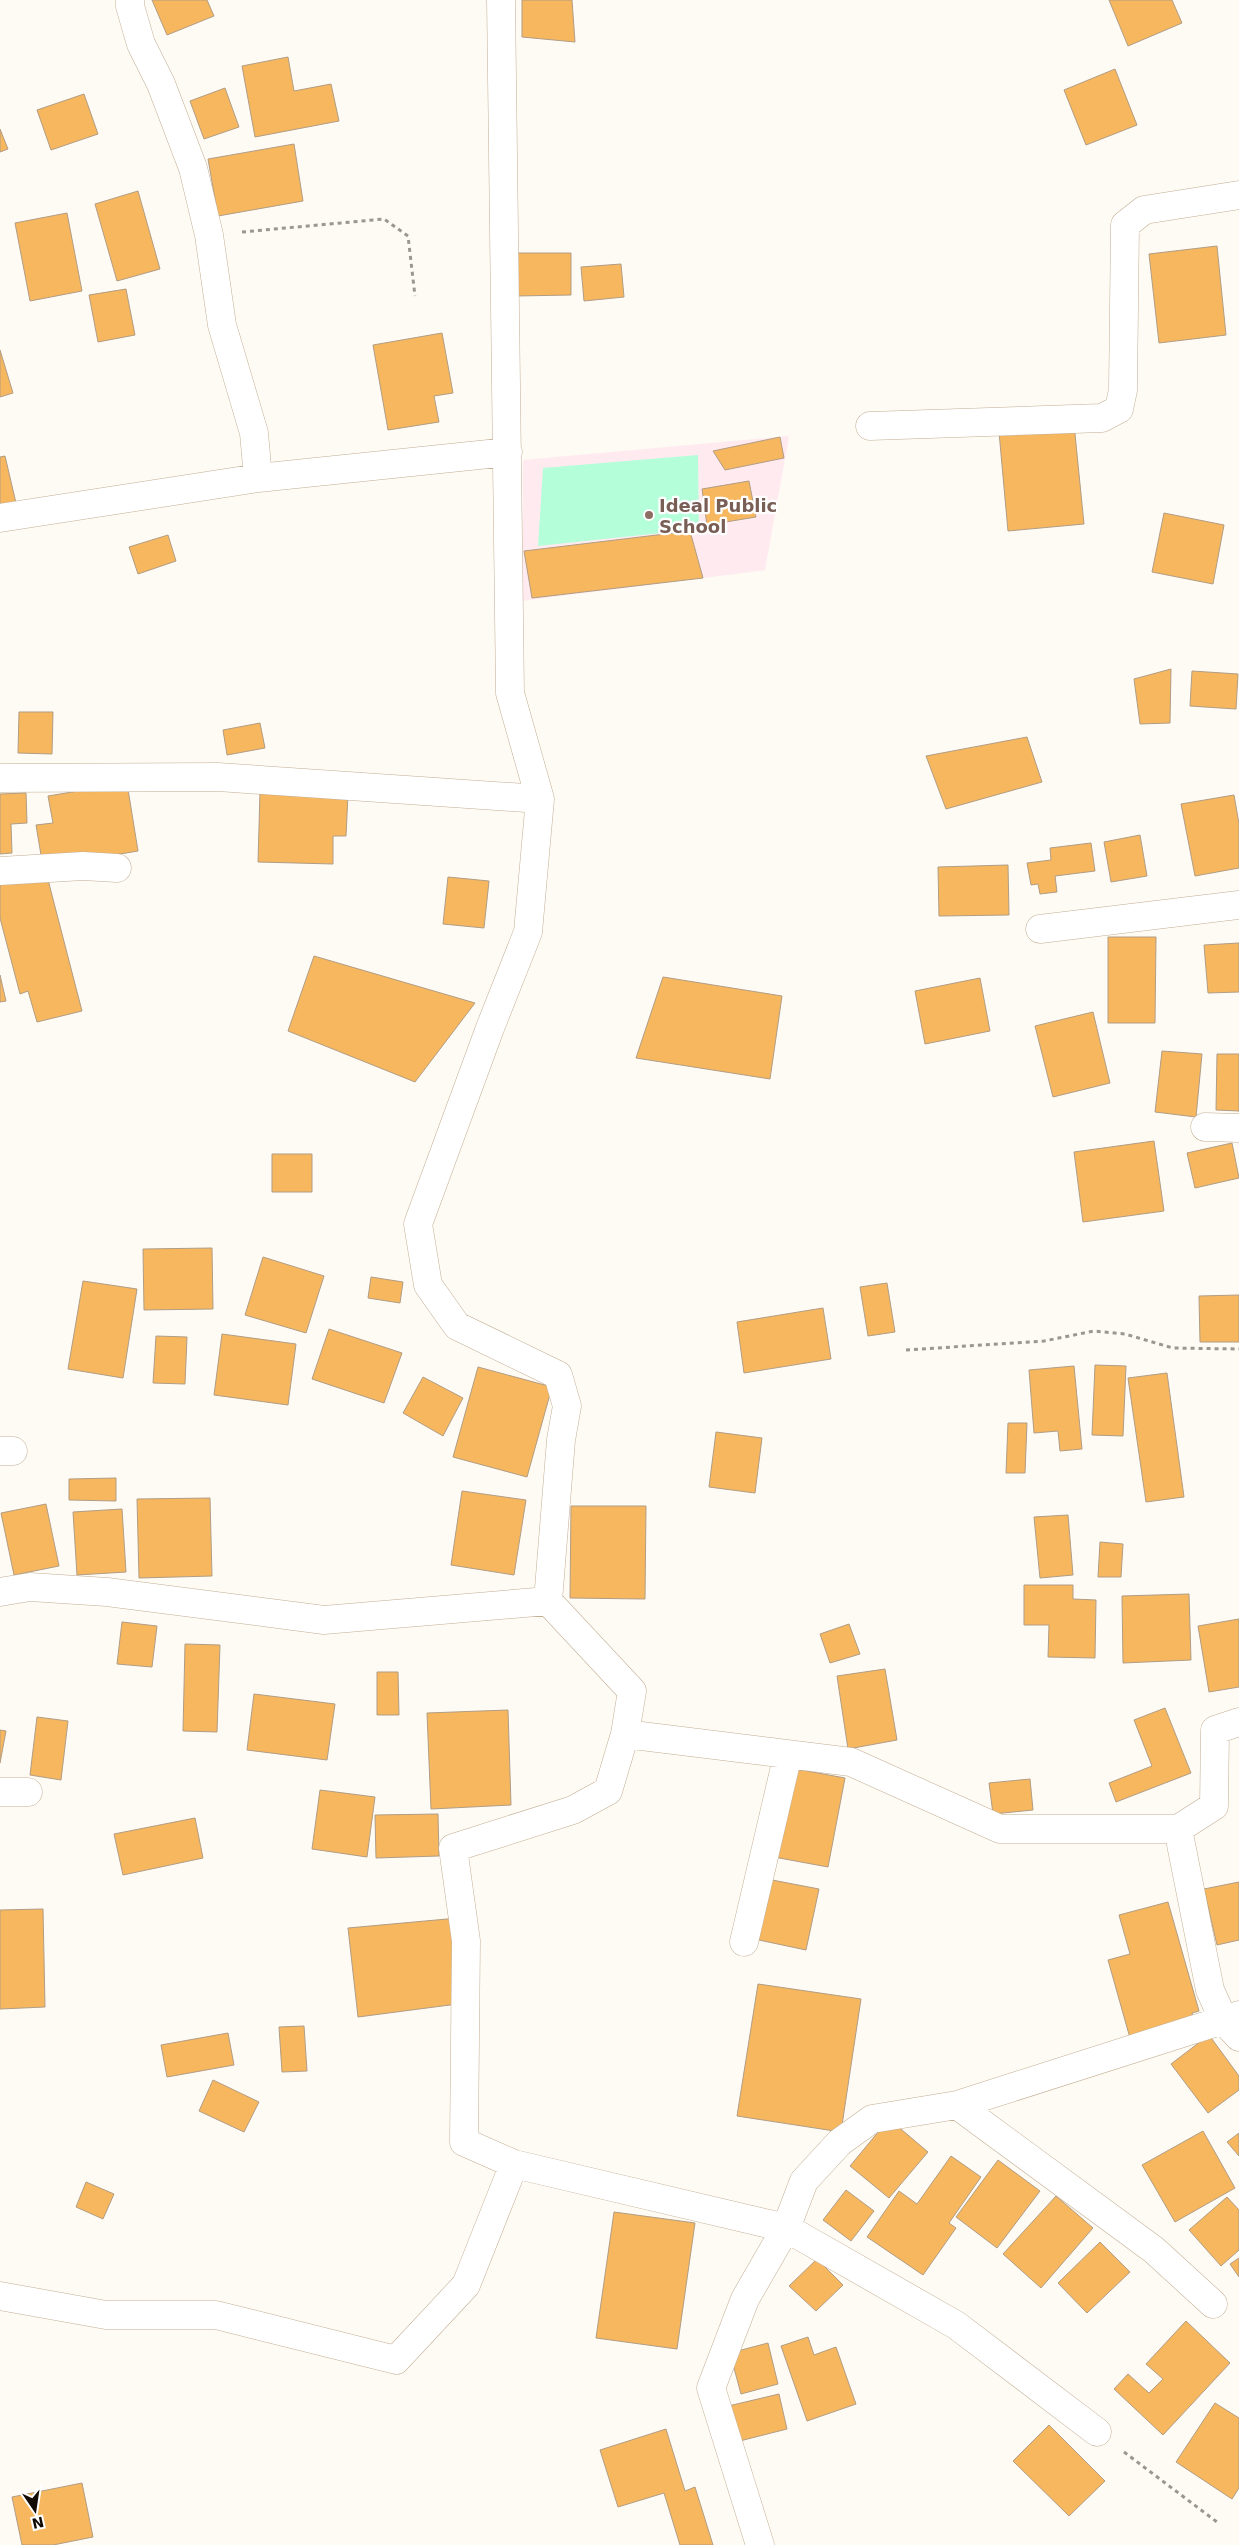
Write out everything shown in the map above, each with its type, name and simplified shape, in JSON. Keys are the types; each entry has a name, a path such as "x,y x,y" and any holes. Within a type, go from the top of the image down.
{"street":[{"path":"130,0 141,44 161,84 193,168 209,235 222,325 254,433 258,478"},
{"path":"501,0 510,693 540,799 528,932 490,1028 418,1224 428,1285 457,1326 558,1375 567,1406 561,1440 548,1601 632,1691 625,1734 608,1791 573,1810 452,1848 466,1941 464,2142 514,2164 786,2228 956,2325 1097,2432"},
{"path":"870,426 1102,418 1118,409 1123,390 1125,225 1144,210 1239,195"},
{"path":"0,518 258,478 508,452"},
{"path":"0,778 218,777 540,799"},
{"path":"0,871 83,866 117,868"},
{"path":"1040,928 1239,905"},
{"path":"1205,1127 1239,1128"},
{"path":"0,1592 30,1587 108,1592 324,1620 548,1601"},
{"path":"625,1734 851,1762 1000,1829 1178,1829 1214,1806 1214,1730 1239,1722"},
{"path":"744,1942 788,1754"},
{"path":"0,1792 28,1792"},
{"path":"760,2545 711,2388 746,2299 786,2228 804,2181 840,2142 872,2119 957,2105 1234,2025 1210,1990 1178,1829"},
{"path":"957,2105 1154,2250 1213,2304"},
{"path":"0,2296 106,2315 216,2315 396,2360 466,2285 514,2164"}],"path":[{"path":"209,235 384,219 408,236 416,296"},
{"path":"906,1350 1044,1341 1094,1330 1125,1334 1173,1348 1239,1349"},
{"path":"1097,2432 1217,2522"}],"shaded area":[{"name":"Ideal Public School","path":"789,436 765,570 522,601 523,460"}],"green space":[{"path":"698,455 699,529 538,546 543,468"}],"building":[{"path":"152,0 207,0 214,16 167,35"},
{"path":"522,0 572,0 575,42 522,37"},
{"path":"1109,0 1172,0 1182,23 1128,46"},
{"path":"288,57 294,91 331,84 339,121 255,137 242,66"},
{"path":"1115,69 1137,125 1086,145 1064,90"},
{"path":"225,88 239,127 204,139 190,101"},
{"path":"84,94 98,134 51,150 37,110"},
{"path":"0,129 8,149 0,152"},
{"path":"294,144 303,201 218,216 208,159"},
{"path":"138,191 160,269 117,281 95,204"},
{"path":"67,213 82,291 30,301 15,223"},
{"path":"1217,246 1226,335 1159,343 1149,254"},
{"path":"516,253 571,253 571,295 516,296"},
{"path":"621,264 624,297 584,301 581,267"},
{"path":"126,289 135,335 98,342 89,295"},
{"path":"442,333 453,393 434,396 439,422 388,430 373,345"},
{"path":"0,350 13,393 0,397"},
{"path":"1074,424 1084,524 1008,531 999,432"},
{"path":"780,437 784,458 725,470 713,451"},
{"path":"5,456 16,503 0,507 0,457"},
{"path":"749,481 756,517 707,525 702,489"},
{"path":"1164,513 1224,525 1213,584 1152,572"},
{"path":"690,531 703,578 532,598 524,551"},
{"path":"168,535 176,561 138,574 129,547"},
{"path":"1171,669 1170,723 1140,724 1134,679"},
{"path":"1192,671 1238,674 1236,709 1190,706"},
{"path":"19,712 53,712 52,754 18,753"},
{"path":"260,723 265,748 227,755 223,730"},
{"path":"1027,737 1042,782 946,809 926,756"},
{"path":"127,783 138,851 43,867 36,825 53,823 48,796"},
{"path":"260,792 348,794 346,836 333,836 333,864 258,862"},
{"path":"26,793 27,823 11,824 12,853 0,854 0,794"},
{"path":"1234,795 1239,824 1239,868 1195,876 1181,804"},
{"path":"1140,835 1147,876 1111,882 1104,842"},
{"path":"1091,843 1095,871 1055,876 1057,892 1040,894 1038,884 1031,885 1027,863 1051,860 1050,848"},
{"path":"1008,865 1009,915 939,916 938,867"},
{"path":"46,872 82,1011 37,1022 28,991 20,994 0,918 0,884"},
{"path":"448,877 489,881 484,928 443,924"},
{"path":"1108,937 1156,937 1155,1023 1108,1023"},
{"path":"1239,943 1239,992 1208,993 1204,945"},
{"path":"314,956 475,1003 415,1082 288,1031"},
{"path":"0,975 6,1001 0,1002"},
{"path":"663,977 782,996 770,1079 636,1058"},
{"path":"980,978 990,1031 925,1044 915,991"},
{"path":"1093,1012 1110,1083 1053,1097 1035,1026"},
{"path":"1162,1051 1202,1054 1196,1117 1155,1112"},
{"path":"1217,1054 1239,1054 1239,1111 1216,1110"},
{"path":"1154,1141 1164,1211 1083,1222 1074,1152"},
{"path":"1232,1143 1239,1178 1195,1188 1187,1153"},
{"path":"272,1154 312,1154 312,1192 272,1192"},
{"path":"212,1248 213,1309 144,1310 143,1249"},
{"path":"263,1257 324,1276 306,1333 245,1315"},
{"path":"371,1277 403,1282 400,1303 368,1298"},
{"path":"83,1281 137,1289 123,1378 68,1369"},
{"path":"887,1283 895,1332 868,1336 860,1287"},
{"path":"1239,1295 1239,1342 1200,1342 1199,1296"},
{"path":"823,1308 831,1359 744,1373 737,1322"},
{"path":"329,1329 402,1353 384,1403 312,1379"},
{"path":"222,1334 296,1344 288,1405 214,1395"},
{"path":"156,1336 187,1337 185,1384 153,1383"},
{"path":"1095,1365 1126,1366 1123,1436 1092,1435"},
{"path":"1074,1366 1082,1449 1060,1451 1058,1431 1034,1433 1029,1370"},
{"path":"478,1367 552,1387 527,1477 453,1457"},
{"path":"1167,1373 1184,1497 1146,1502 1128,1378"},
{"path":"423,1377 463,1398 443,1436 403,1413"},
{"path":"1008,1423 1027,1423 1025,1473 1006,1473"},
{"path":"716,1432 762,1438 755,1493 709,1487"},
{"path":"116,1478 116,1501 69,1500 69,1479"},
{"path":"462,1491 526,1500 514,1575 451,1565"},
{"path":"210,1498 212,1576 139,1578 137,1499"},
{"path":"46,1504 59,1566 14,1575 1,1513"},
{"path":"571,1506 646,1506 645,1599 570,1598"},
{"path":"122,1509 126,1572 77,1575 73,1512"},
{"path":"1068,1515 1073,1575 1040,1578 1034,1517"},
{"path":"1100,1542 1123,1544 1121,1577 1098,1577"},
{"path":"1024,1585 1073,1585 1073,1599 1096,1600 1095,1658 1048,1657 1049,1625 1024,1625"},
{"path":"1189,1594 1191,1660 1123,1663 1122,1596"},
{"path":"1239,1619 1239,1687 1209,1692 1198,1626"},
{"path":"122,1622 157,1626 152,1667 117,1664"},
{"path":"849,1624 860,1654 830,1663 820,1634"},
{"path":"185,1644 220,1645 217,1732 183,1731"},
{"path":"885,1669 897,1740 848,1749 837,1676"},
{"path":"377,1672 398,1672 399,1715 377,1715"},
{"path":"254,1694 335,1704 327,1760 247,1750"},
{"path":"1165,1708 1191,1773 1116,1802 1109,1783 1152,1766 1134,1720"},
{"path":"508,1710 511,1805 431,1809 427,1713"},
{"path":"37,1717 68,1721 61,1780 30,1775"},
{"path":"0,1730 6,1731 0,1763"},
{"path":"791,1768 845,1778 828,1867 774,1857"},
{"path":"1030,1779 1033,1810 993,1814 989,1783"},
{"path":"320,1790 375,1797 367,1857 312,1849"},
{"path":"438,1814 439,1856 376,1858 375,1815"},
{"path":"195,1818 203,1858 123,1875 114,1834"},
{"path":"767,1879 819,1889 806,1950 754,1939"},
{"path":"1239,1882 1239,1940 1217,1945 1204,1889"},
{"path":"1168,1902 1199,2011 1192,2013 1194,2021 1130,2038 1108,1960 1130,1954 1119,1915"},
{"path":"43,1909 45,2007 0,2009 0,1910"},
{"path":"458,1918 465,2003 358,2017 348,1928"},
{"path":"758,1984 861,1999 841,2132 737,2116"},
{"path":"304,2026 307,2071 282,2072 279,2027"},
{"path":"228,2033 234,2065 167,2077 161,2045"},
{"path":"1209,2035 1239,2076 1239,2090 1208,2113 1171,2064"},
{"path":"213,2080 259,2102 244,2132 199,2111"},
{"path":"889,2119 928,2152 889,2198 850,2166"},
{"path":"1203,2131 1235,2188 1175,2222 1142,2165"},
{"path":"1239,2133 1239,2156 1227,2142"},
{"path":"951,2156 981,2177 949,2223 956,2228 923,2275 867,2237 899,2191 917,2204"},
{"path":"998,2160 1040,2191 997,2248 956,2217"},
{"path":"86,2182 114,2194 103,2219 76,2207"},
{"path":"846,2190 874,2211 851,2241 823,2220"},
{"path":"1056,2196 1093,2228 1041,2288 1003,2254"},
{"path":"1227,2197 1239,2210 1239,2250 1221,2266 1189,2230"},
{"path":"614,2212 695,2223 677,2349 596,2338"},
{"path":"1100,2242 1130,2272 1087,2313 1058,2283"},
{"path":"1239,2258 1239,2277 1230,2264"},
{"path":"817,2259 843,2285 816,2311 789,2286"},
{"path":"1186,2321 1230,2363 1163,2435 1114,2389 1128,2374 1149,2393 1163,2379 1146,2364"},
{"path":"808,2337 814,2355 836,2347 856,2404 807,2421 781,2346"},
{"path":"768,2343 778,2384 741,2394 730,2353"},
{"path":"779,2394 787,2429 728,2444 720,2408"},
{"path":"1215,2403 1239,2418 1239,2488 1232,2499 1176,2462"},
{"path":"1049,2425 1105,2481 1069,2516 1013,2461"},
{"path":"666,2429 685,2491 695,2487 713,2545 680,2545 664,2493 618,2507 600,2450"},
{"path":"82,2483 93,2537 53,2545 22,2545 12,2497"}],"place":[{"name":"Ideal Public School","path":"649,515"}]}
